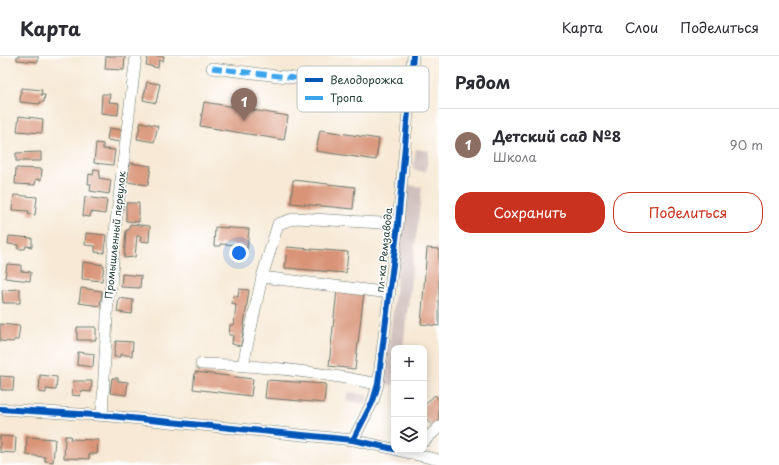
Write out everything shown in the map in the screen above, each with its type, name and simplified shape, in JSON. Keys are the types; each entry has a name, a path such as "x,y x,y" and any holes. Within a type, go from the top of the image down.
{"street":[{"name":"Промышленный переулок","path":"102,416 108,297 111,286 116,222 136,56"},
{"name":"пл-ка Ремзавода","path":"412,66 413,56"},
{"path":"212,68 297,78"},
{"name":"пл-ка Ремзавода","path":"352,440 373,401 378,384 398,224 408,112"},
{"path":"244,365 262,277 278,224 296,218 398,224"},
{"path":"262,277 390,293"},
{"path":"201,364 244,365 332,374 378,384"},
{"path":"0,409 102,416 352,440 391,448"},
{"path":"427,438 439,426"},
{"path":"416,453 439,460"}],"shaded area":[{"path":"416,149 429,151 426,172 413,170"},
{"path":"408,185 422,187 403,345 391,345 391,385 384,384"},
{"path":"348,392 368,395 366,404 346,401"}],"building":[{"path":"17,56 38,56 38,62 17,60"},
{"path":"106,56 125,56 124,70 105,69"},
{"path":"148,56 164,56 163,61 159,60 158,68 146,65"},
{"path":"147,82 160,84 156,103 143,100"},
{"path":"21,88 42,90 41,95 45,95 44,102 40,102 40,104 20,102"},
{"path":"102,94 110,94 109,102 119,103 118,115 101,113"},
{"path":"204,102 288,116 284,140 200,126"},
{"path":"19,116 43,119 42,133 17,131"},
{"path":"141,122 158,126 154,142 137,139"},
{"path":"109,128 122,130 121,142 107,140"},
{"path":"320,130 379,139 376,160 316,151"},
{"path":"96,143 103,144 103,149 115,150 113,165 94,163"},
{"path":"41,152 41,161 16,161 16,153"},
{"path":"130,163 151,166 148,185 127,182"},
{"path":"16,168 42,169 41,180 36,179 35,185 15,184"},
{"path":"94,169 100,170 99,178 111,180 109,194 90,191 91,184 88,184 89,174 93,175"},
{"path":"293,180 355,187 353,209 291,203"},
{"path":"14,195 37,197 35,215 28,214 29,211 12,210"},
{"path":"85,197 107,200 105,214 91,212 90,217 83,216"},
{"path":"126,203 139,203 139,222 126,221"},
{"path":"130,224 150,226 149,242 140,241 141,236 137,236 135,257 124,258 126,230 129,230"},
{"path":"215,227 249,229 247,249 242,249 242,245 220,244 220,246 214,246"},
{"path":"86,233 106,235 104,253 95,252 95,246 85,245"},
{"path":"9,236 32,238 32,247 26,246 25,249 18,249 18,245 8,244"},
{"path":"287,247 348,252 346,273 285,268"},
{"path":"427,248 439,249 439,326 421,324"},
{"path":"83,262 104,265 102,281 82,279"},
{"path":"7,264 21,265 21,271 31,272 30,281 5,278"},
{"path":"122,274 141,276 140,288 121,287"},
{"path":"81,288 102,291 100,306 79,303"},
{"path":"20,289 20,303 3,303 2,290"},
{"path":"239,289 249,290 241,346 232,344 233,335 229,335 230,325 234,325 236,305 232,304 233,296 238,297"},
{"path":"337,289 364,292 355,369 329,366"},
{"path":"119,298 133,300 132,314 117,312"},
{"path":"0,324 20,326 18,340 14,340 13,342 0,341"},
{"path":"77,327 96,327 96,340 77,340"},
{"path":"116,341 133,342 132,356 120,354 120,357 114,357"},
{"path":"78,352 94,354 93,367 77,365"},
{"path":"195,372 253,379 251,396 193,389"},
{"path":"40,375 57,377 56,390 46,389 46,393 39,392"},
{"path":"0,376 14,377 13,390 1,390"},
{"path":"112,378 118,378 118,381 128,382 126,395 110,393"},
{"path":"267,380 326,384 324,403 265,398"},
{"path":"73,381 92,381 91,392 81,391 80,396 72,395"},
{"path":"435,395 439,400 439,434 427,420 427,402"},
{"path":"0,436 16,437 15,453 0,452"},
{"path":"65,436 71,436 70,439 98,440 97,454 89,454 89,459 64,458"},
{"path":"27,437 55,439 53,462 45,461 45,457 26,455"}],"marked path":[{"path":"212,68 297,78"}],"cycle path":[{"path":"412,66 413,56"},
{"path":"353,440 373,401 378,384 398,224 408,112"},
{"path":"0,409 110,416 353,440 391,448"}],"place":[{"name":"Детский сад №8","path":"244,121"}]}
